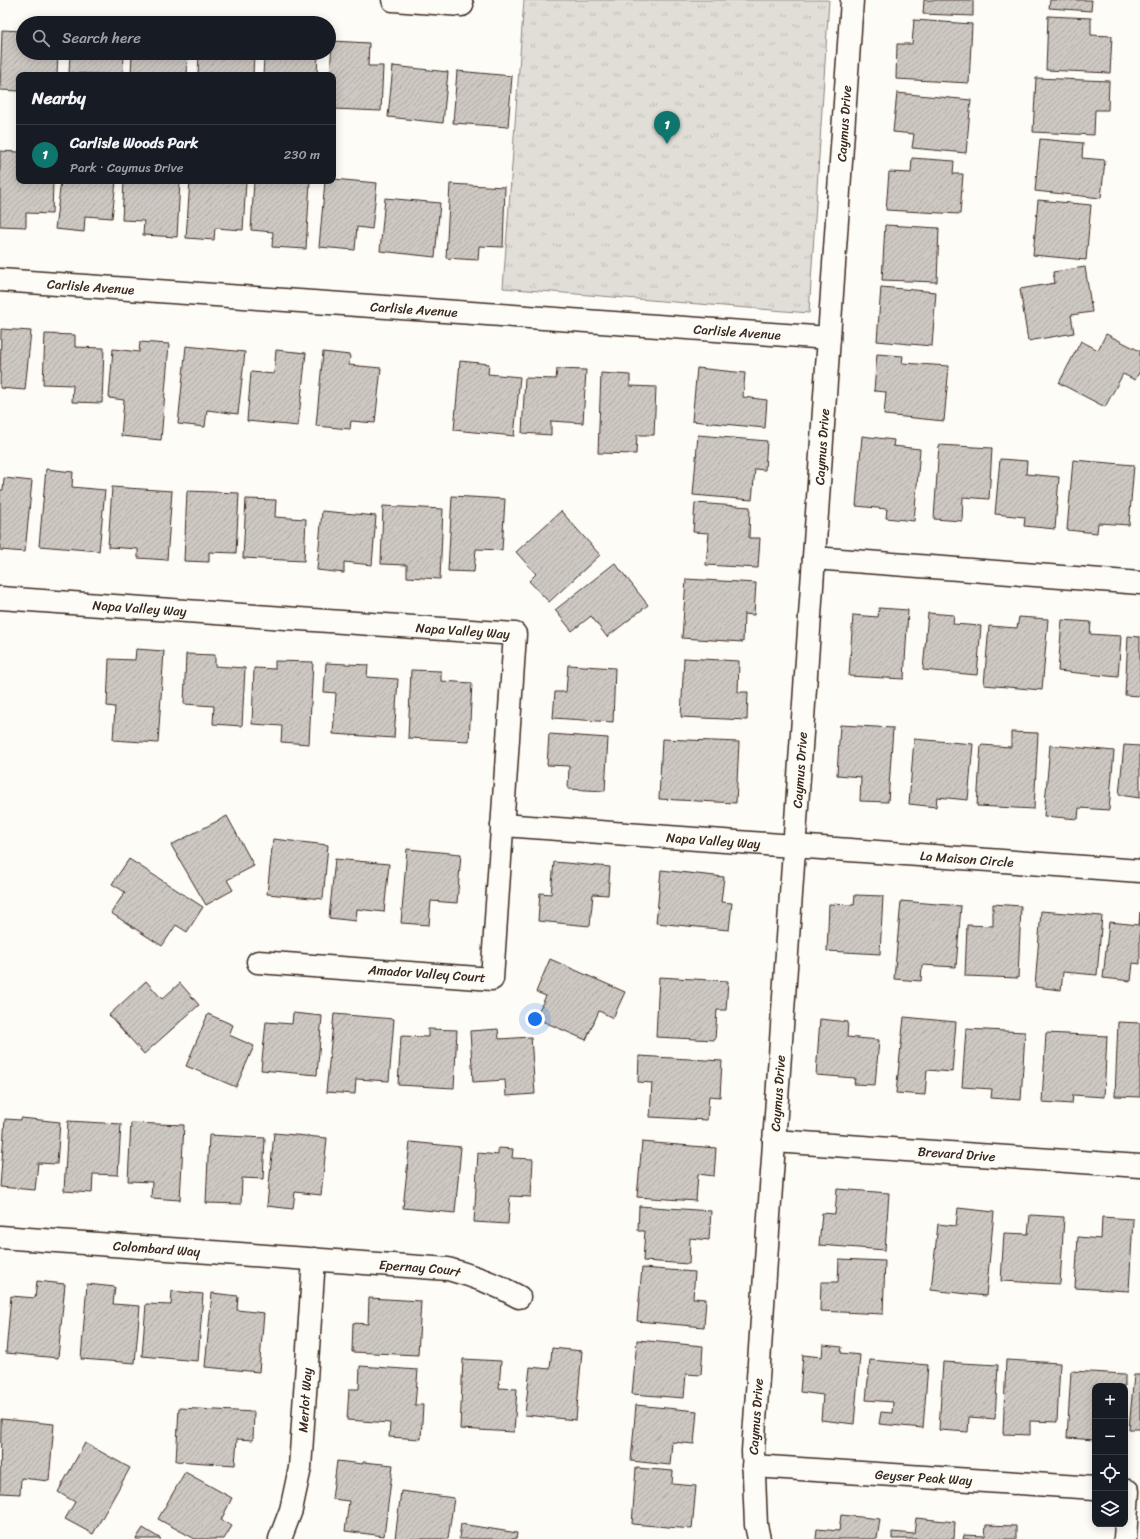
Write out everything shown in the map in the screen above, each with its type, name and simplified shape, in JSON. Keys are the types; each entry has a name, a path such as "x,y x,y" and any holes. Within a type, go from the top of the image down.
{"street":[{"path":"393,0 462,5"},
{"name":"Caymus Drive","path":"758,1539 756,1525 753,1451 852,0"},
{"name":"Carlisle Avenue","path":"0,280 829,338"},
{"path":"814,558 1140,582"},
{"name":"Napa Valley Way","path":"0,598 515,634 502,825 794,846"},
{"name":"Amador Valley Court","path":"258,962 492,979 502,825"},
{"name":"La Maison Circle","path":"794,846 1140,871"},
{"name":"Brevard Drive","path":"774,1140 1140,1166"},
{"name":"Colombard Way","path":"0,1236 314,1259"},
{"name":"Epernay Court","path":"314,1259 448,1269 481,1278 519,1297"},
{"name":"Merlot Way","path":"280,1539 292,1510 300,1468 314,1259"},
{"name":"Geyser Peak Way","path":"753,1466 1092,1488"},
{"path":"1125,1539 1131,1491"}],"green space":[{"path":"524,0 829,0 809,313 503,288"}],"building":[{"path":"924,0 973,0 973,16 923,14"},
{"path":"1050,0 1092,0 1091,11 1049,8"},
{"path":"1048,16 1091,18 1091,35 1112,36 1110,73 1046,70"},
{"path":"914,20 972,24 969,83 896,79 897,44 912,44"},
{"path":"2,30 16,31 16,60 58,60 57,72 16,72 16,91 0,90"},
{"path":"336,41 369,43 368,66 383,66 381,111 336,109 336,72 330,72 331,60 336,60"},
{"path":"70,60 124,60 123,72 69,72"},
{"path":"132,60 188,60 187,72 131,72"},
{"path":"199,60 254,60 253,72 198,72"},
{"path":"264,60 318,60 317,72 263,72"},
{"path":"393,66 448,72 443,123 388,117"},
{"path":"457,71 512,76 508,127 453,123"},
{"path":"1036,78 1109,81 1108,110 1095,110 1094,135 1033,132"},
{"path":"897,93 971,100 966,153 912,148 914,134 893,132"},
{"path":"1040,139 1083,143 1082,158 1105,160 1101,198 1035,191"},
{"path":"0,151 16,152 16,184 53,184 52,214 26,213 26,227 0,226"},
{"path":"912,158 954,161 953,174 963,174 960,214 886,210 889,172 911,173"},
{"path":"336,179 377,183 372,229 357,227 355,250 319,247 325,184 336,184"},
{"path":"61,184 116,184 112,218 85,216 84,232 55,229"},
{"path":"124,184 180,184 177,237 143,235 144,221 122,220"},
{"path":"190,184 246,184 243,230 215,228 214,240 186,238"},
{"path":"254,184 310,184 306,249 272,247 273,232 251,230"},
{"path":"450,184 505,187 503,247 479,246 478,260 446,258"},
{"path":"385,198 440,203 435,257 380,251"},
{"path":"1038,200 1091,205 1086,260 1033,255"},
{"path":"885,225 939,228 937,282 882,280"},
{"path":"1085,267 1092,312 1071,315 1074,333 1028,341 1020,289 1055,283 1053,272"},
{"path":"881,287 936,292 932,346 877,341"},
{"path":"1,329 31,331 25,390 0,388"},
{"path":"45,334 75,335 75,347 104,348 102,403 72,402 73,385 43,384"},
{"path":"1106,334 1140,351 1140,371 1135,380 1123,374 1105,407 1059,383 1081,341 1098,350"},
{"path":"140,342 169,344 161,440 121,436 124,400 109,398 113,349 139,352"},
{"path":"186,346 245,352 238,414 207,410 205,427 178,424"},
{"path":"276,350 306,353 298,426 247,421 251,372 274,374"},
{"path":"323,352 350,355 349,365 381,368 375,423 351,421 350,429 316,426"},
{"path":"877,354 903,356 902,363 949,366 944,421 884,415 886,392 874,391"},
{"path":"460,361 489,364 488,374 520,377 514,436 454,430"},
{"path":"697,368 745,373 743,397 767,400 765,428 692,421"},
{"path":"557,369 586,370 583,423 551,421 551,435 522,433 525,378 556,379"},
{"path":"601,373 630,375 630,386 656,387 654,435 637,435 636,454 598,453"},
{"path":"698,435 767,441 765,470 755,469 752,500 693,495"},
{"path":"862,436 894,440 893,446 920,449 914,521 886,518 887,509 856,506"},
{"path":"939,445 992,448 989,499 963,497 962,521 934,519"},
{"path":"1000,459 1027,461 1026,474 1059,477 1055,529 1024,526 1025,517 995,514"},
{"path":"1073,460 1134,465 1129,525 1098,523 1097,533 1067,530"},
{"path":"46,469 73,472 72,487 105,490 99,551 39,546"},
{"path":"4,478 32,481 25,552 0,550 0,490 3,490"},
{"path":"112,487 172,491 167,560 138,558 138,549 108,547"},
{"path":"187,491 239,493 236,553 209,552 209,562 184,561"},
{"path":"452,496 505,499 502,550 476,549 474,572 448,571"},
{"path":"246,499 276,500 275,517 306,519 304,561 243,558"},
{"path":"695,503 750,507 749,538 760,538 758,568 706,565 709,533 693,532"},
{"path":"383,506 443,509 440,579 407,577 407,565 381,564"},
{"path":"322,511 376,516 372,565 344,562 344,573 317,570"},
{"path":"561,511 600,555 549,602 529,581 536,574 516,552"},
{"path":"615,563 648,605 607,637 591,616 572,631 555,610"},
{"path":"686,579 756,583 754,615 744,614 743,642 682,638"},
{"path":"879,608 908,610 904,679 849,676 853,615 878,617"},
{"path":"928,613 954,615 953,624 981,626 977,675 923,670"},
{"path":"1019,617 1048,619 1042,690 984,685 989,626 1017,628"},
{"path":"1062,620 1091,622 1090,634 1121,636 1118,677 1058,671"},
{"path":"1128,636 1140,637 1140,696 1125,695"},
{"path":"136,649 164,651 158,743 113,740 115,707 107,706 109,659 135,660"},
{"path":"186,654 215,655 215,666 245,668 242,726 213,724 214,706 184,704"},
{"path":"684,658 739,661 738,692 748,692 747,720 681,717"},
{"path":"275,661 313,662 309,744 281,742 282,726 252,724 254,668 275,669"},
{"path":"326,663 368,665 367,677 398,679 394,738 333,734 336,693 324,692"},
{"path":"568,665 615,668 613,722 553,718 555,692 566,692"},
{"path":"411,670 441,671 441,681 472,683 469,741 408,738"},
{"path":"840,725 893,728 888,802 860,801 861,777 837,775"},
{"path":"1011,732 1038,733 1034,809 977,806 981,745 1011,747"},
{"path":"549,734 608,738 605,791 568,789 569,766 547,765"},
{"path":"662,739 739,742 736,803 659,799"},
{"path":"914,739 973,744 968,800 937,797 936,807 909,804"},
{"path":"1050,745 1114,751 1109,810 1079,808 1078,819 1044,816"},
{"path":"1124,745 1140,746 1140,798 1119,795"},
{"path":"227,816 254,866 227,880 233,890 206,905 171,845"},
{"path":"273,839 328,845 323,899 267,894"},
{"path":"407,849 461,854 457,903 431,901 429,925 401,923"},
{"path":"129,859 203,907 187,932 176,925 162,946 111,913 125,892 112,884"},
{"path":"335,859 389,864 384,912 357,909 356,921 329,918"},
{"path":"554,862 610,867 608,895 593,894 590,926 538,921 540,893 551,894"},
{"path":"661,870 724,877 721,902 732,903 729,930 656,923"},
{"path":"855,895 883,896 880,954 827,951 829,904 854,905"},
{"path":"901,901 961,906 956,967 922,965 921,981 894,979"},
{"path":"993,904 1021,906 1018,978 965,976 967,925 993,926"},
{"path":"1041,911 1102,916 1097,975 1063,972 1061,990 1035,987"},
{"path":"1140,912 1140,964 1133,963 1131,981 1103,978 1109,922 1139,925"},
{"path":"550,959 625,992 613,1018 599,1011 586,1040 535,1018 546,996 536,992"},
{"path":"659,977 728,981 726,1010 717,1010 715,1040 656,1037"},
{"path":"146,981 162,999 180,983 199,1005 144,1054 109,1015"},
{"path":"293,1013 322,1016 317,1075 261,1070 266,1022 292,1024"},
{"path":"208,1014 233,1025 229,1035 254,1046 236,1087 186,1066"},
{"path":"334,1014 394,1019 389,1081 356,1079 355,1094 326,1092"},
{"path":"904,1017 956,1022 952,1072 927,1070 925,1095 896,1093"},
{"path":"820,1019 848,1022 847,1037 879,1040 875,1085 854,1084 855,1078 816,1075"},
{"path":"1118,1022 1140,1023 1140,1097 1115,1096"},
{"path":"428,1029 457,1030 454,1088 398,1085 401,1036 428,1037"},
{"path":"498,1029 499,1039 531,1037 535,1094 506,1096 505,1080 473,1082 470,1031"},
{"path":"966,1029 1025,1032 1021,1100 991,1098 992,1089 962,1087"},
{"path":"1046,1033 1107,1036 1104,1097 1073,1095 1072,1104 1042,1102"},
{"path":"639,1056 722,1061 720,1097 709,1096 707,1120 650,1117 652,1083 638,1082"},
{"path":"21,1118 60,1122 57,1164 38,1163 35,1190 0,1187 5,1119 21,1120"},
{"path":"68,1121 121,1124 118,1175 93,1174 92,1193 64,1191"},
{"path":"131,1123 184,1125 180,1200 151,1198 152,1182 128,1181"},
{"path":"274,1133 327,1138 321,1195 295,1192 293,1209 267,1206"},
{"path":"209,1135 265,1138 263,1179 242,1178 241,1204 206,1203"},
{"path":"410,1142 461,1147 455,1213 403,1208"},
{"path":"642,1142 716,1148 714,1176 698,1174 696,1201 637,1197"},
{"path":"498,1148 513,1149 512,1158 533,1159 531,1197 510,1196 508,1224 474,1222 478,1153 498,1155"},
{"path":"837,1189 889,1193 885,1250 819,1245 822,1213 835,1214"},
{"path":"639,1206 711,1211 709,1240 690,1238 689,1264 643,1261 645,1231 638,1231"},
{"path":"958,1208 994,1212 986,1296 931,1290 938,1224 956,1226"},
{"path":"1030,1215 1064,1217 1060,1284 1001,1281 1004,1233 1028,1234"},
{"path":"1102,1217 1133,1219 1129,1291 1075,1288 1078,1237 1101,1239"},
{"path":"839,1259 885,1261 883,1314 820,1311 821,1282 838,1282"},
{"path":"642,1268 695,1272 693,1298 706,1299 704,1327 637,1321"},
{"path":"37,1281 65,1284 58,1358 6,1353 11,1296 35,1298"},
{"path":"87,1284 115,1287 113,1304 140,1306 135,1363 81,1359"},
{"path":"172,1291 203,1294 198,1361 142,1356 146,1304 171,1305"},
{"path":"212,1293 238,1296 237,1310 264,1313 259,1372 205,1367"},
{"path":"369,1298 421,1301 418,1355 352,1352 353,1323 368,1324"},
{"path":"637,1340 703,1346 701,1375 686,1374 684,1398 632,1394"},
{"path":"823,1345 842,1347 841,1353 860,1355 854,1424 821,1420 823,1395 800,1392 803,1355 822,1357"},
{"path":"552,1348 582,1351 576,1420 525,1415 530,1367 550,1369"},
{"path":"463,1359 501,1361 499,1388 517,1389 514,1432 460,1429"},
{"path":"870,1360 928,1365 923,1428 879,1424 881,1412 892,1413 893,1402 866,1400"},
{"path":"1006,1360 1060,1363 1057,1422 1030,1421 1030,1435 1003,1434"},
{"path":"943,1362 998,1365 995,1419 969,1417 968,1432 939,1430"},
{"path":"360,1366 418,1370 415,1405 423,1405 421,1439 389,1437 390,1423 347,1420 349,1389 359,1389"},
{"path":"1071,1371 1125,1374 1125,1383 1092,1383 1092,1440 1067,1438"},
{"path":"1134,1375 1140,1375 1140,1429 1129,1429"},
{"path":"636,1405 697,1411 694,1444 672,1442 670,1465 631,1461"},
{"path":"179,1408 254,1412 253,1440 237,1439 235,1465 176,1461"},
{"path":"1,1419 54,1424 49,1481 21,1478 20,1494 0,1493"},
{"path":"85,1443 130,1468 93,1534 65,1519 75,1502 58,1492"},
{"path":"337,1461 393,1465 384,1536 345,1531 349,1501 332,1499"},
{"path":"636,1468 673,1471 672,1484 696,1486 692,1529 632,1524"},
{"path":"185,1472 232,1498 221,1520 232,1526 224,1539 195,1539 158,1519"},
{"path":"401,1491 454,1498 448,1539 395,1539"},
{"path":"841,1515 880,1519 877,1539 816,1539 817,1529 839,1531"},
{"path":"916,1518 955,1522 954,1539 892,1539 892,1532 914,1534"},
{"path":"461,1524 517,1533 516,1539 459,1539"},
{"path":"986,1525 1016,1526 1016,1539 963,1539 964,1535 985,1536"},
{"path":"143,1528 161,1539 136,1539"}],"place":[{"name":"Carlisle Woods Park","path":"667,144"}]}
